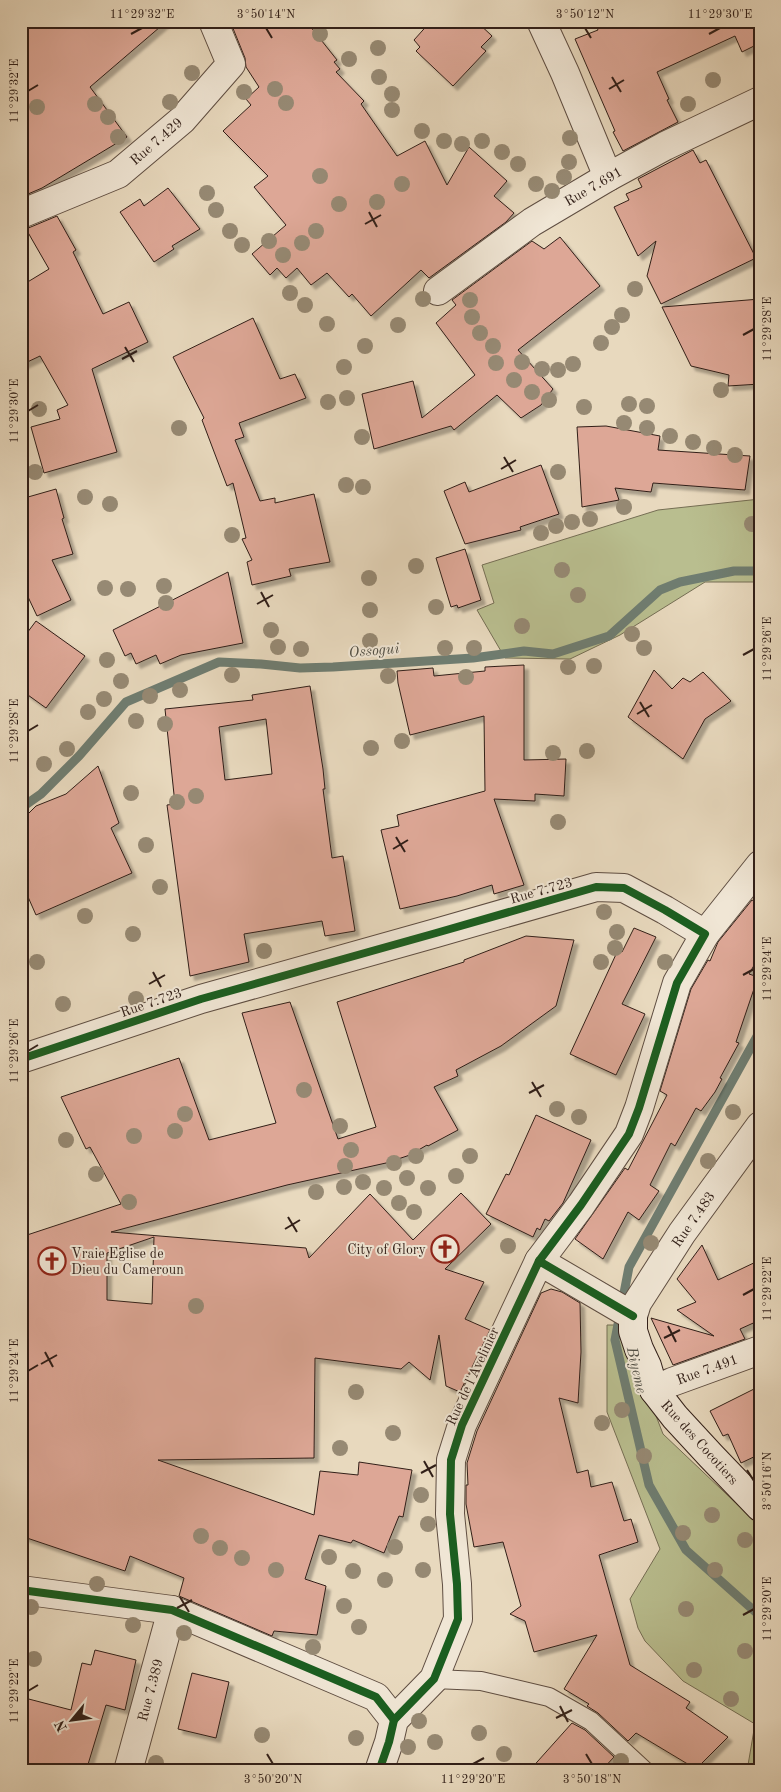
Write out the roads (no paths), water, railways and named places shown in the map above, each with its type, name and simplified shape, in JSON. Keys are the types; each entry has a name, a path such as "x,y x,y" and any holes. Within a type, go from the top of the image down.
{"street":[{"name":"Rue 7.429","path":"21,214 118,174 182,120 231,64 214,21"},
{"path":"541,21 565,73 608,177"},
{"name":"Rue 7.691","path":"438,290 532,222 608,177 665,146 760,101"},
{"path":"633,1316 539,1262 581,1206 628,1134 639,1108 677,983 705,934 760,865"},
{"name":"Rue 7.723","path":"21,1059 200,999 596,886 624,888 705,934"},
{"name":"Rue 7.483","path":"633,1316 637,1303 682,1233 760,1126"},
{"name":"Rue de l'Avelinier","path":"394,1720 434,1678 458,1619 457,1584 450,1514 451,1460 462,1425 539,1262"},
{"name":"Rue des Cocotiers","path":"633,1316 636,1340 647,1366 654,1390 675,1417 760,1507"},
{"name":"Rue 7.491","path":"654,1390 760,1350"},
{"path":"21,1590 172,1610 376,1697 394,1720 379,1771"},
{"name":"Rue 7.389","path":"128,1771 172,1610"}],"lane":[{"path":"434,1678 481,1681 549,1697 591,1721 645,1771"}],"waterway":[{"name":"Ossogui","path":"21,808 41,794 79,756 126,702 219,662 300,668 473,658 524,651 553,654 609,636 660,590 680,582 734,571 760,571"},
{"name":"Biyeme","path":"760,1031 629,1267 615,1340 649,1485 686,1550 760,1616"}],"place":[{"name":"City of Glory","path":"445,1249"},
{"name":"Vraie Eglise de Dieu du Cameroun","path":"52,1261"}]}
